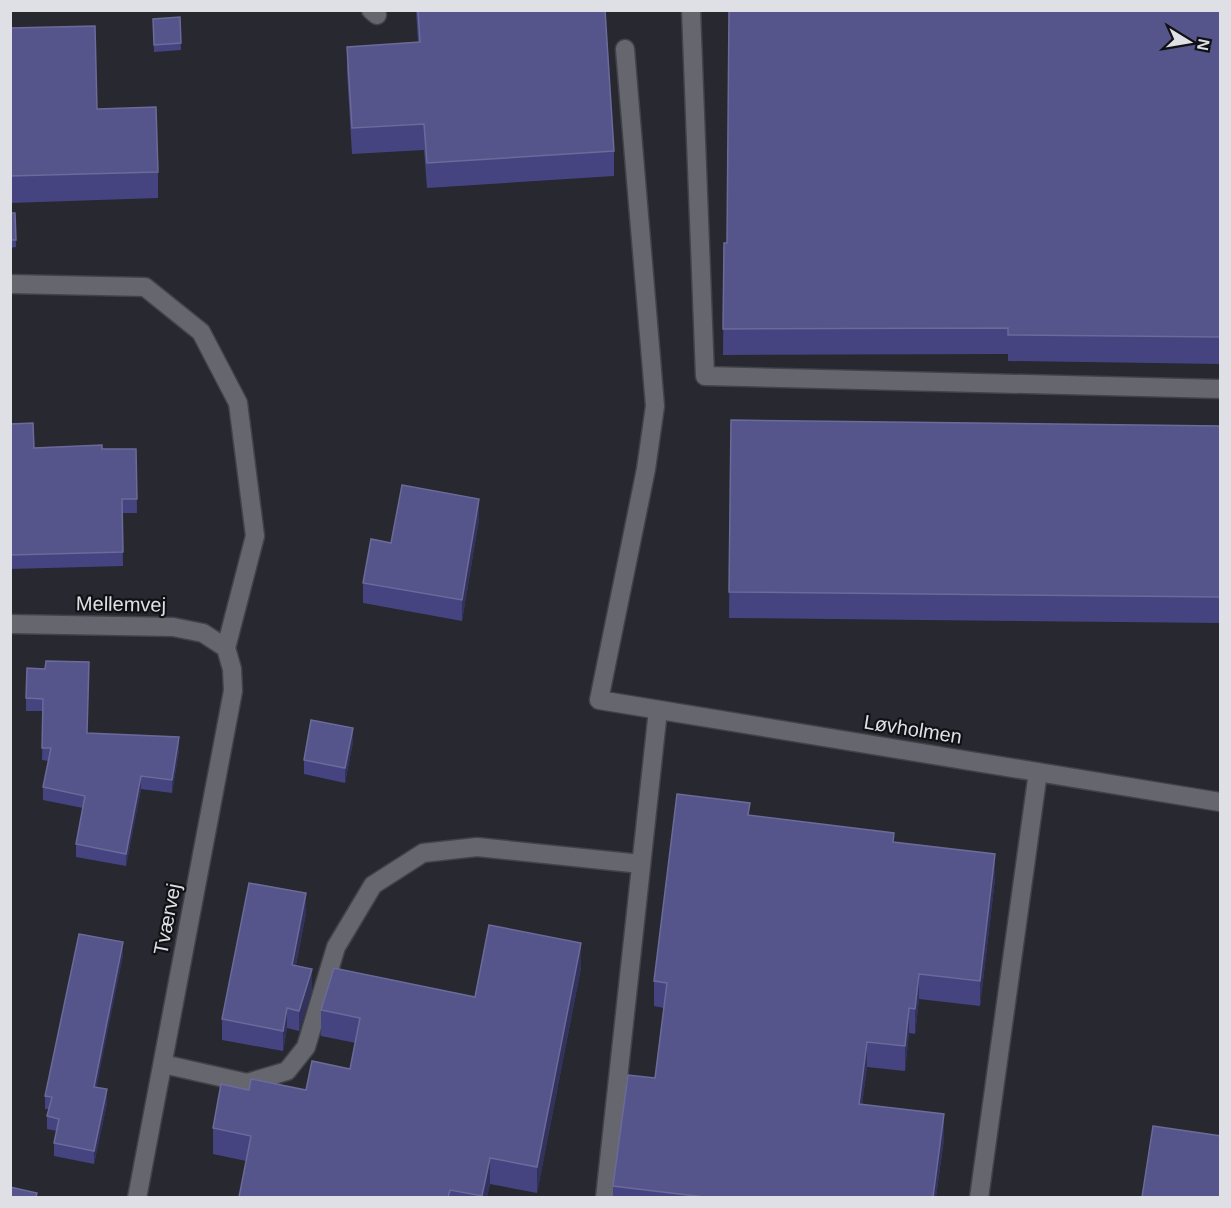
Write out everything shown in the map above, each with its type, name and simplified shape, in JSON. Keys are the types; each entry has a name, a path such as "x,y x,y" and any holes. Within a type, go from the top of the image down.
{"street":[{"path":"691,10 705,376 1221,389"},
{"name":"Løvholmen","path":"625,49 655,406 646,469 599,700 1221,802"},
{"path":"10,284 145,287 201,333 238,403 255,536 226,648"},
{"name":"Mellemvej","path":"10,624 173,627 203,633 226,648"},
{"name":"Tværvej","path":"137,1197 232,692 232,669 226,648"},
{"path":"605,1197 658,710"},
{"path":"979,1197 1038,772"},
{"path":"162,1064 247,1083 287,1071 306,1047 336,947 373,885 423,853 477,847 641,864"}],"building":[{"path":"418,10 605,10 614,151 427,163 424,124 352,128 347,47 420,42"},
{"path":"729,10 1221,10 1221,337 1008,335 1008,328 723,329 724,243 727,243"},
{"path":"180,17 181,43 154,45 153,19"},
{"path":"95,26 97,109 156,107 158,172 10,176 10,28"},
{"path":"10,213 15,213 16,240 10,240"},
{"path":"731,420 1221,426 1221,597 729,592"},
{"path":"33,423 34,448 102,445 102,449 136,449 137,499 122,499 123,552 10,555 10,424"},
{"path":"402,485 479,499 462,600 363,583 371,539 391,543"},
{"path":"46,661 89,662 87,733 179,737 172,780 141,776 126,854 76,844 85,796 43,787 51,748 42,748 43,699 26,698 27,668 45,669"},
{"path":"311,720 353,728 345,768 304,760"},
{"path":"677,794 750,803 748,815 894,833 893,842 995,854 980,981 919,974 915,1009 909,1008 905,1046 867,1042 859,1104 944,1114 933,1197 704,1197 613,1186 628,1075 655,1078 667,983 654,981"},
{"path":"249,883 306,893 292,965 312,969 299,1011 287,1008 283,1031 222,1019"},
{"path":"489,925 581,943 537,1167 490,1158 482,1196 450,1190 448,1197 239,1197 251,1136 213,1128 221,1084 249,1090 251,1079 306,1090 312,1061 350,1069 360,1018 321,1010 334,968 475,997"},
{"path":"79,934 123,942 94,1087 107,1089 94,1151 54,1143 59,1119 47,1116 52,1097 45,1096"},
{"path":"1153,1126 1221,1136 1221,1197 1142,1197"},
{"path":"10,1187 37,1193 36,1197 10,1197"}]}
